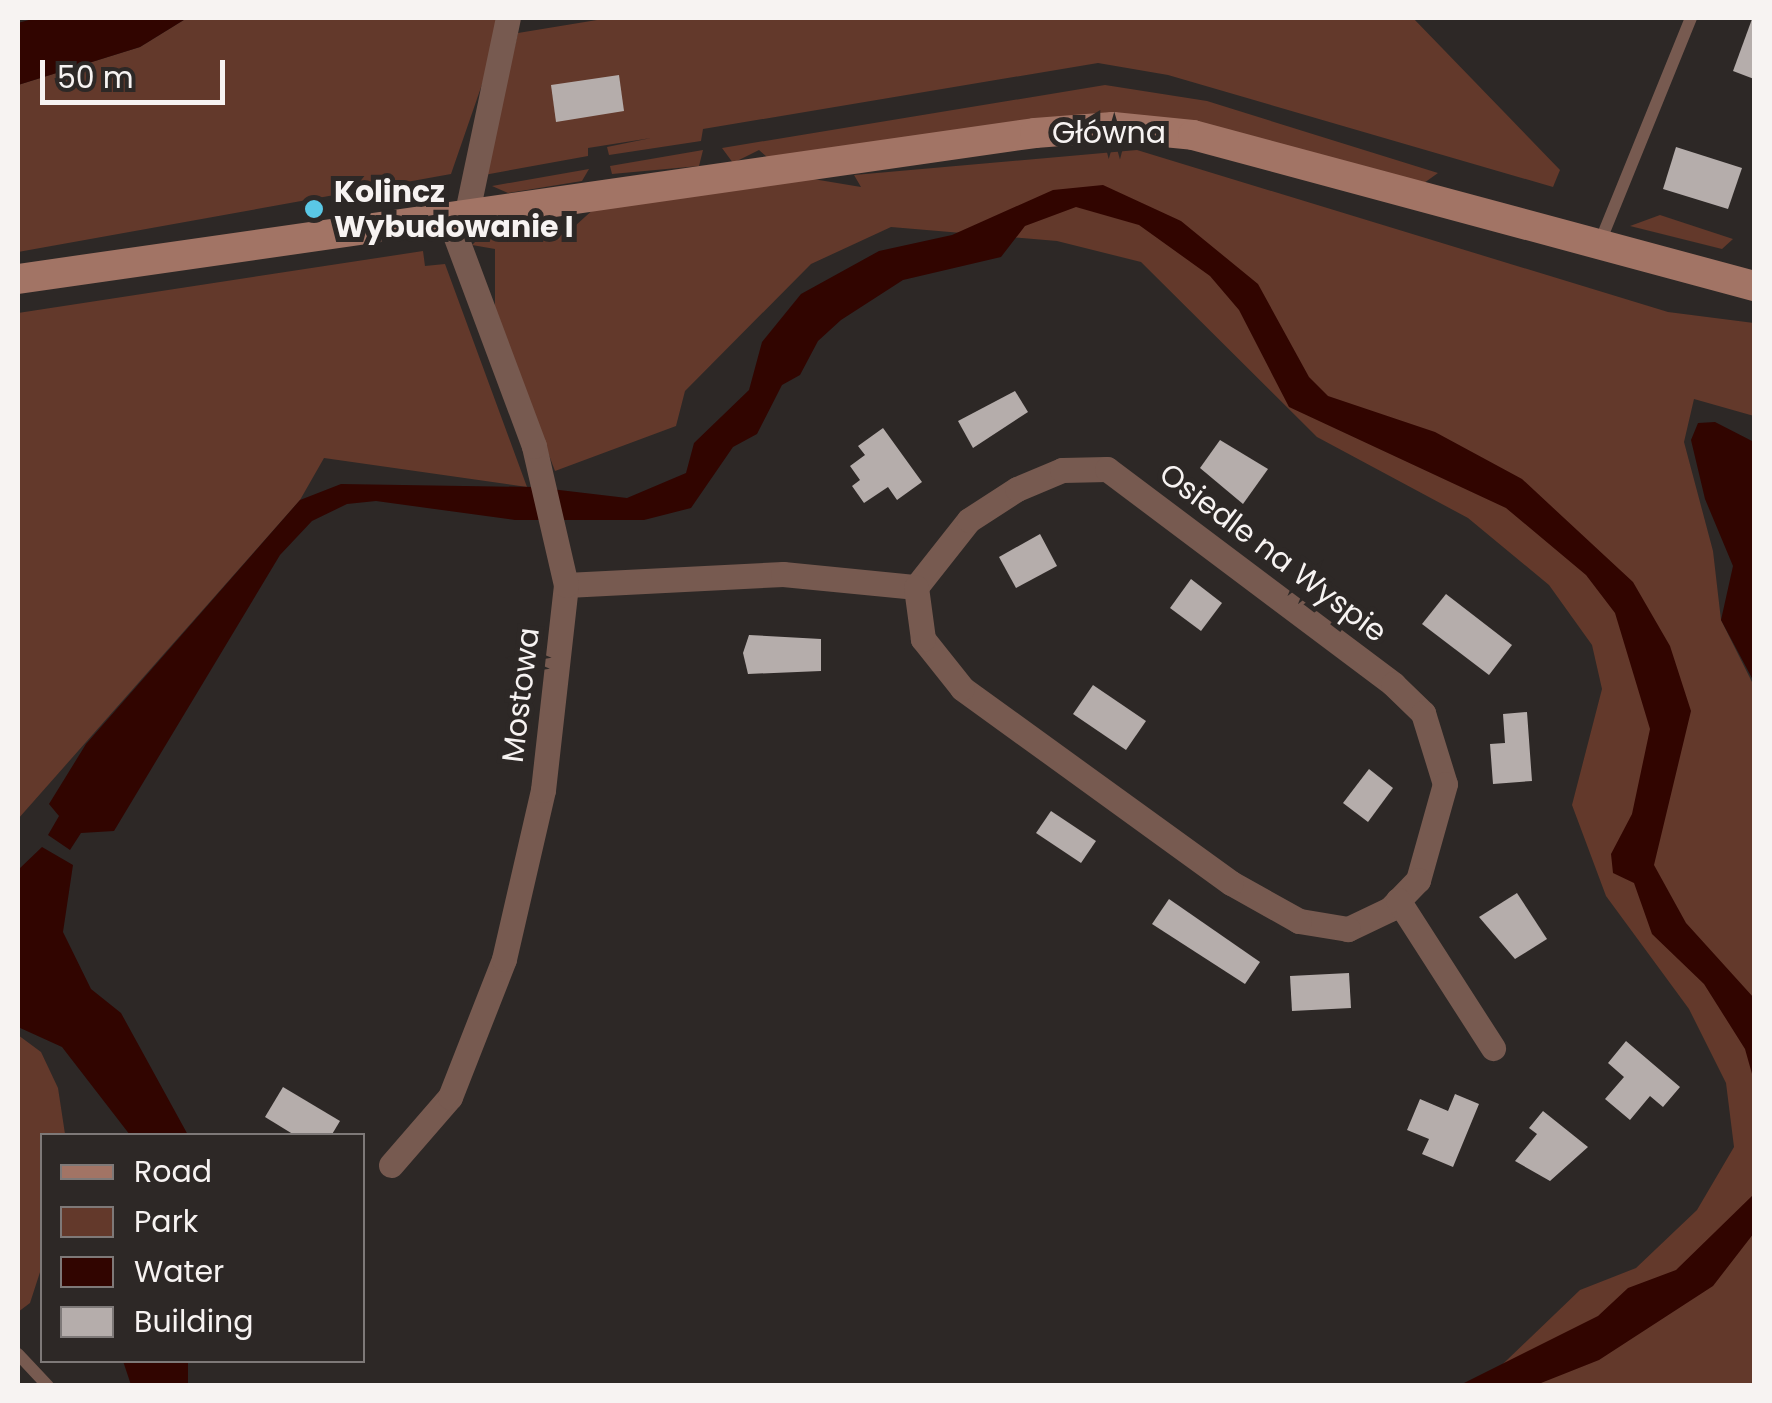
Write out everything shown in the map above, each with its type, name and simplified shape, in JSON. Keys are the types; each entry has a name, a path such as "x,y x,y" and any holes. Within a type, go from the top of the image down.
{"street":[{"path":"458,214 508,18"},
{"name":"Główna","path":"18,279 458,214 1113,127 1193,135 1754,286"},
{"name":"Mostowa","path":"392,1165 450,1098 504,958 542,790 566,585 534,446 458,214"},
{"name":"Osiedle na Wyspie","path":"1062,470 1107,470 1393,684 1423,713 1445,784 1418,880 1398,900 1348,929 1299,921 1231,884 962,688 923,638 916,587 969,520 1017,489 1062,470"},
{"path":"566,585 783,574 916,587"},
{"path":"1398,900 1493,1048"}],"lane":[{"path":"1600,245 1690,18"},
{"path":"18,1354 48,1386"}],"green space":[{"path":"187,18 505,18 451,174 18,252 18,85 140,47"},
{"path":"609,18 1413,18 1560,170 1553,187 1168,75 1098,63 703,129 701,141 609,155 607,147 651,138 588,148 588,156 484,175 518,33"},
{"path":"1105,85 1207,101 1438,173 1424,183 1203,123 1120,114 767,157 759,150 733,163 722,148"},
{"path":"703,150 699,166 612,174 610,166"},
{"path":"1137,150 1668,312 1754,323 1754,416 1694,399 1684,442 1713,551 1721,620 1754,686 1754,1385 1481,1385 1580,1290 1636,1268 1697,1210 1734,1147 1726,1083 1689,1009 1606,896 1572,805 1602,689 1592,645 1549,585 1468,518 1317,437 1141,262 1057,241 891,227 811,264 685,391 676,426 555,471 495,313 495,249 472,245 487,230 575,226 596,207 795,176 861,187 854,175"},
{"path":"589,169 582,181 508,193 492,186"},
{"path":"1660,215 1733,239 1722,249 1630,226"},
{"path":"423,251 425,266 445,264 527,487 324,458 300,500 18,819 18,313"},
{"path":"18,1035 41,1052 58,1088 65,1133 40,1133 40,1272 30,1303 18,1312"}],"water":[{"path":"36,18 187,18 140,47 18,85 18,23"},
{"path":"1103,185 1181,221 1258,284 1309,377 1328,396 1435,432 1522,479 1633,582 1670,646 1691,711 1654,865 1686,923 1754,998 1754,1081 1745,1049 1704,984 1652,934 1634,883 1613,873 1611,854 1632,814 1650,729 1615,613 1586,575 1506,508 1289,407 1239,310 1210,276 1139,225 1076,207 1025,226 1001,257 903,280 841,320 818,341 800,375 782,385 757,434 733,447 691,508 644,520 515,520 376,501 347,504 312,521 280,555 114,831 81,833 70,850 48,835 59,816 49,804 86,744 300,500 341,484 534,487 627,498 686,473 694,443 749,390 762,342 801,294 879,251 952,235 1053,190"},
{"path":"1715,422 1754,442 1754,682 1721,620 1733,566 1705,499 1691,440 1698,423"},
{"path":"42,847 73,865 63,932 91,989 121,1013 187,1133 128,1133 62,1047 18,1027 18,870"},
{"path":"1754,1194 1754,1233 1713,1286 1599,1360 1536,1385 1460,1385 1598,1316 1628,1288 1676,1270"},
{"path":"124,1363 188,1363 188,1385 131,1385"}],"building":[{"path":"1754,20 1754,79 1733,71"},
{"path":"619,75 624,111 556,122 551,85"},
{"path":"1676,147 1742,168 1728,209 1663,189"},
{"path":"1015,391 1028,412 973,448 958,421"},
{"path":"883,428 922,482 897,500 888,487 864,503 852,486 860,480 850,466 865,455 858,446"},
{"path":"1220,440 1268,469 1243,504 1200,468"},
{"path":"1040,534 1057,566 1016,588 999,557"},
{"path":"1191,579 1222,603 1201,631 1170,608"},
{"path":"1446,594 1512,645 1489,675 1422,624"},
{"path":"749,635 821,639 821,671 748,674 743,653"},
{"path":"1093,685 1146,721 1126,750 1073,714"},
{"path":"1527,712 1532,781 1493,784 1490,744 1505,743 1503,714"},
{"path":"1369,769 1393,788 1368,822 1343,803"},
{"path":"1051,811 1096,841 1081,863 1036,833"},
{"path":"1517,893 1547,939 1515,959 1479,917"},
{"path":"1169,899 1260,962 1245,984 1152,924"},
{"path":"1349,973 1351,1008 1292,1011 1290,976"},
{"path":"1626,1041 1680,1087 1663,1107 1650,1096 1630,1120 1605,1099 1624,1077 1608,1063"},
{"path":"283,1087 340,1121 333,1133 291,1133 265,1117"},
{"path":"1455,1094 1479,1104 1453,1167 1422,1154 1429,1139 1407,1130 1420,1099 1448,1111"},
{"path":"1543,1111 1588,1147 1550,1181 1515,1161 1537,1134 1529,1128"}],"place":[{"name":"Kolincz Wybudowanie I","path":"314,209"}]}
